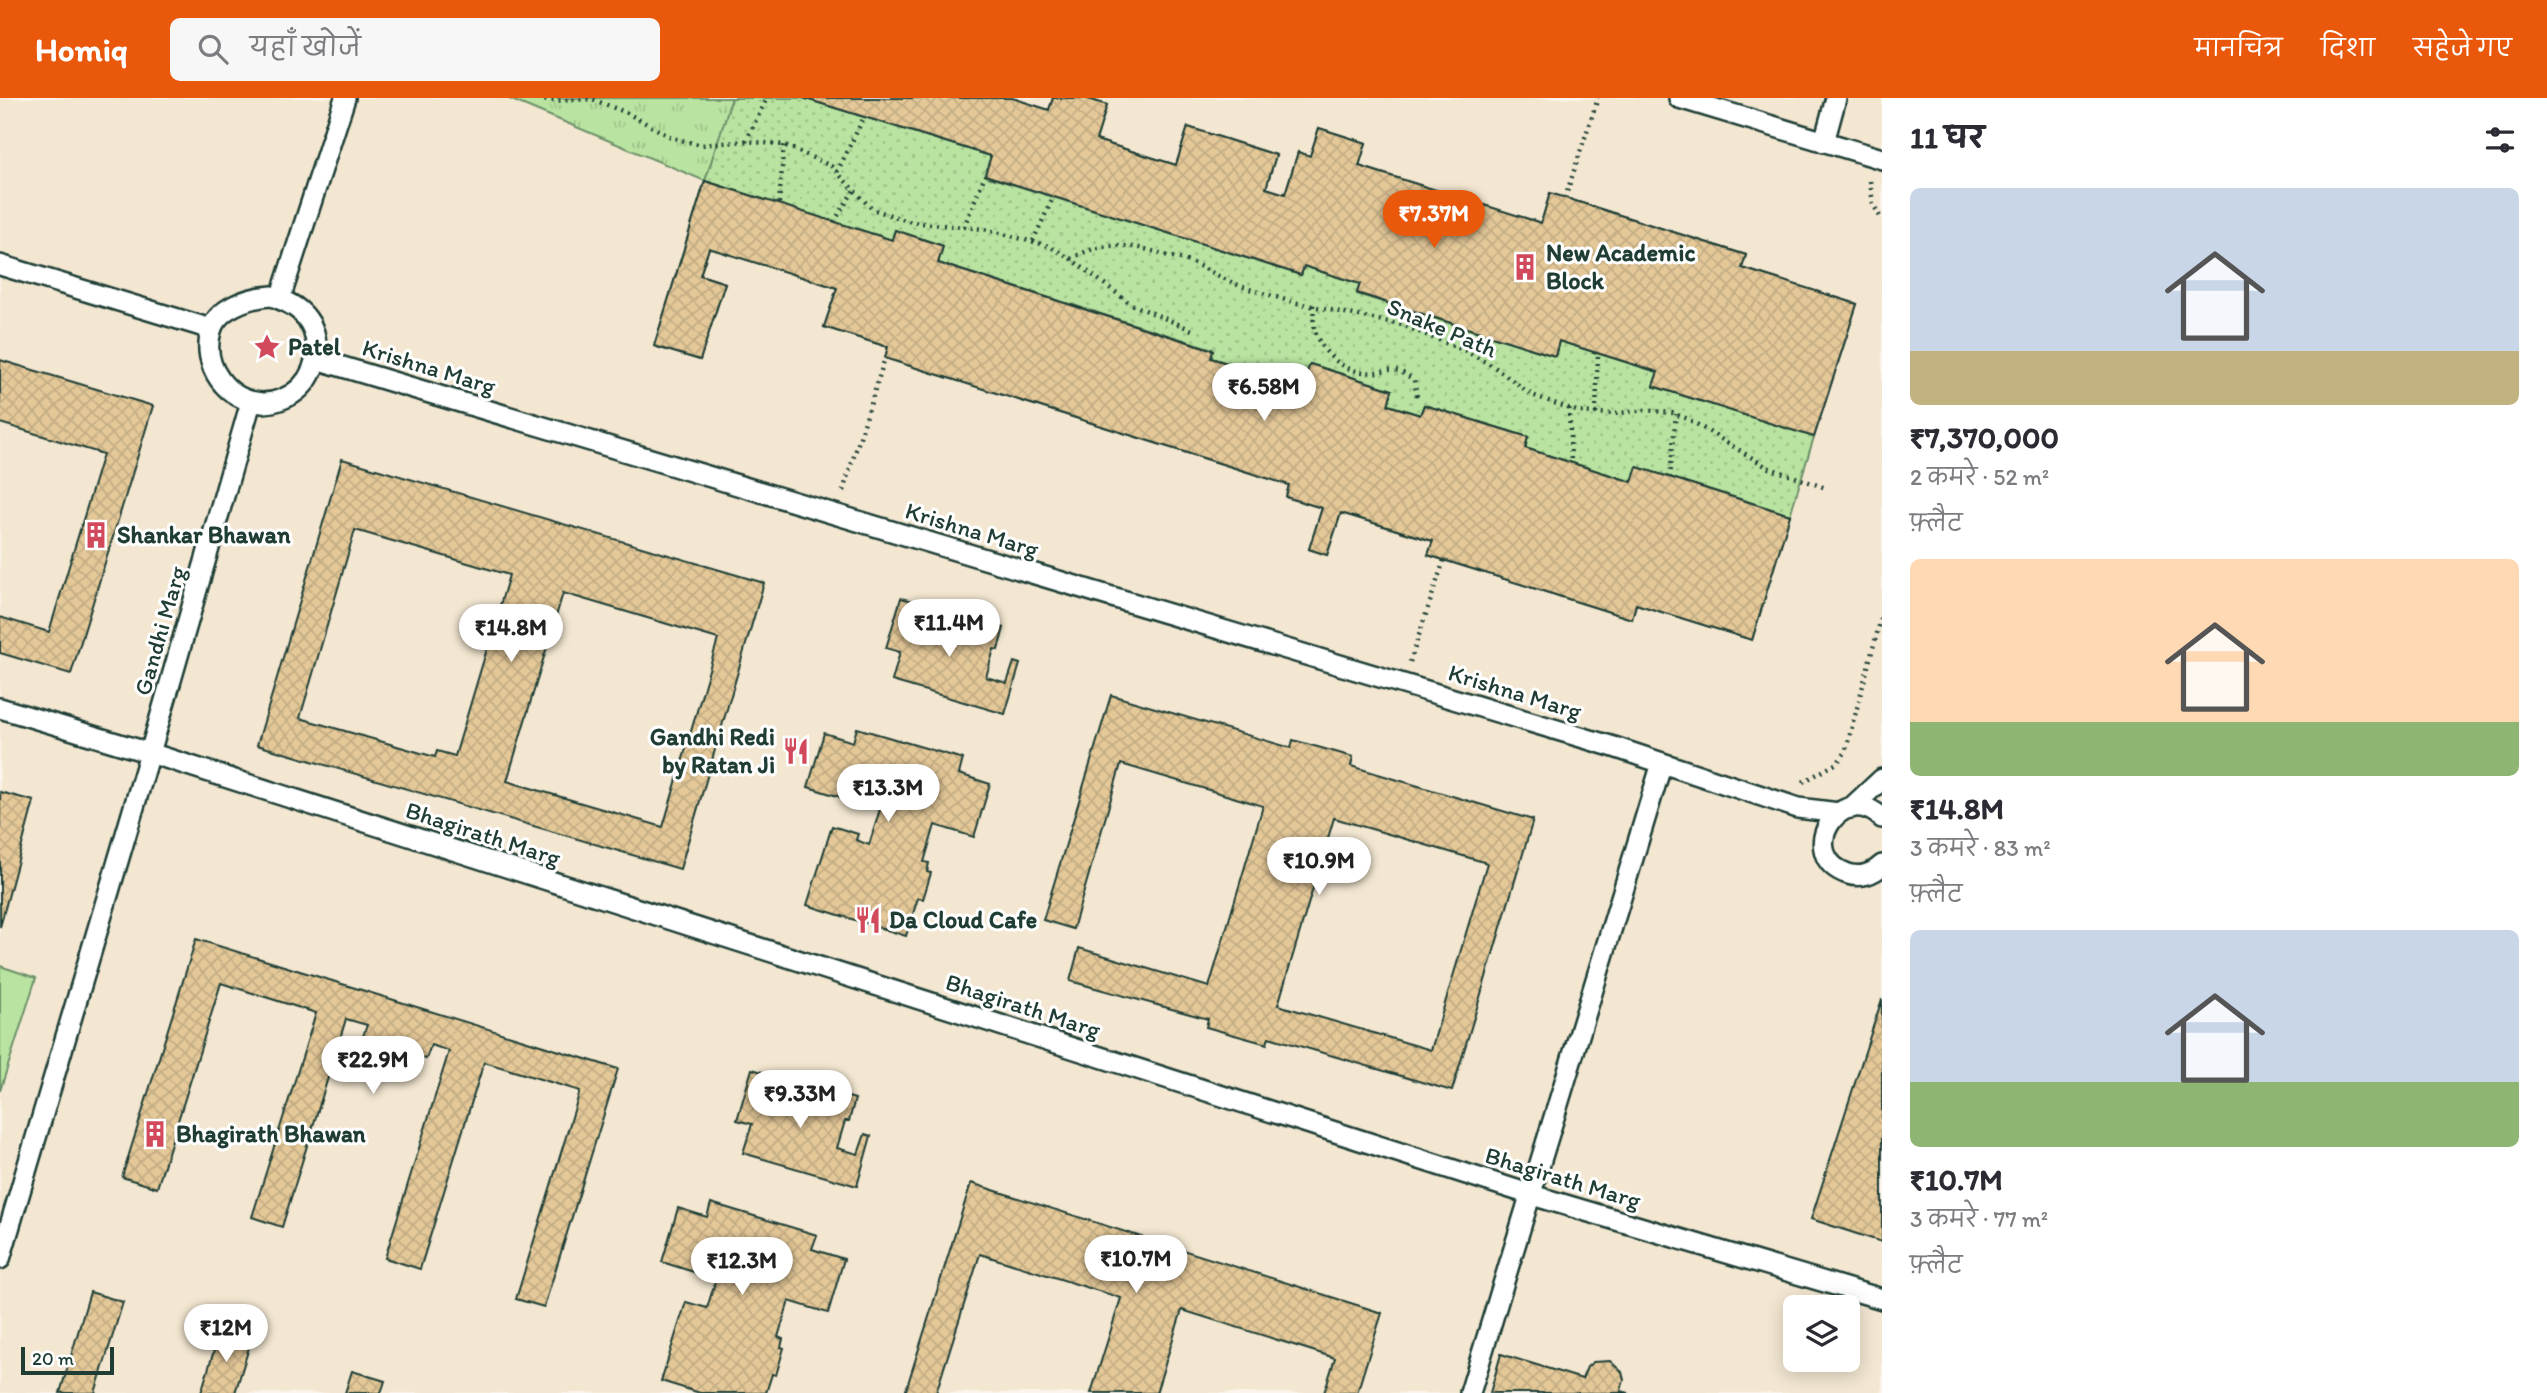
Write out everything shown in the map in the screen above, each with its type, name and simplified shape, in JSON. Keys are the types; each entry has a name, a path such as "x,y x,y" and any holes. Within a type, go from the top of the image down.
{"lane":[{"path":"280,299 345,98"},
{"path":"1679,98 1878,158"},
{"path":"1814,139 1836,98"},
{"path":"0,265 211,329"},
{"path":"272,296 288,302 301,312 311,326 316,342 316,359 310,375 300,389 286,398 269,403 251,402 234,395 220,382 212,366 211,329 223,314 237,303 255,297 272,296"},
{"name":"Krishna Marg","path":"316,359 1614,747 1798,808 1845,810 1864,807 1882,818"},
{"name":"Gandhi Marg","path":"0,1259 251,402"},
{"name":"Bhagirath Marg","path":"0,708 150,753 1532,1195 1882,1299"},
{"path":"1470,1393 1662,763"},
{"path":"1882,779 1829,822 1824,835 1824,848 1829,860 1838,870 1864,876 1882,864"}],"path":[{"path":"538,98 547,101 592,99 627,113 673,138 701,145 746,141 784,145 831,166 872,209 890,217 1004,232 1049,246 1131,304 1192,330"},
{"path":"746,141 767,98"},
{"path":"1565,198 1598,98"},
{"path":"837,172 864,117"},
{"path":"779,203 784,145"},
{"path":"1878,158 1870,187 1873,204 1882,219"},
{"path":"964,227 985,176"},
{"path":"834,222 854,190"},
{"path":"1033,241 1053,198"},
{"name":"Snake Path","path":"1071,259 1086,250 1102,247 1145,247 1196,264 1242,287 1288,301 1402,325 1493,366 1532,395 1569,408 1596,414 1645,410 1676,414 1767,467 1826,488"},
{"path":"1313,305 1314,329 1324,348 1339,365 1366,373 1389,368 1396,370 1414,380 1417,397"},
{"path":"1596,414 1598,354"},
{"path":"836,514 885,358"},
{"path":"1569,408 1571,463"},
{"path":"1670,478 1676,414"},
{"path":"1403,684 1444,560"},
{"path":"1754,794 1775,793 1792,788 1837,763 1845,753 1881,618"}],"shaded area":[{"path":"0,98 1882,98 1882,1393 0,1393"}],"green space":[{"path":"507,98 732,98 705,181"},
{"path":"732,98 807,98 991,156 986,176 1301,275 1304,266 1360,284 1357,294 1555,356 1559,341 1658,372 1654,386 1814,437 1790,515 1637,467 1632,482 1525,448 1528,437 1424,405 1420,415 1388,405 1392,390 1310,364 1302,387 1211,358 1213,349 938,263 943,246 895,231 892,240 705,181"},
{"path":"0,966 36,978 0,1091"}],"building":[{"name":"New Academic Block","path":"803,98 1012,98 1049,110 1053,98 1085,98 1107,105 1096,140 1176,165 1188,127 1276,155 1266,188 1285,194 1298,152 1310,156 1319,128 1366,143 1359,166 1541,223 1550,193 1746,255 1742,268 1857,304 1814,437 1653,386 1658,372 1559,341 1555,356 1357,293 1360,284 1304,266 1301,275 985,175 991,156"},
{"name":"New Academic Block","path":"803,98 1012,98 1049,110 1053,98 1085,98 1107,105 1096,140 1176,165 1188,127 1276,155 1266,188 1285,194 1298,152 1310,156 1319,128 1366,143 1359,166 1541,223 1550,193 1746,255 1742,268 1857,304 1814,437 1653,386 1658,372 1559,341 1555,356 1357,293 1360,284 1304,266 1301,275 985,175 991,156"},
{"path":"705,181 892,240 895,230 943,246 938,263 1213,350 1211,358 1302,387 1310,364 1392,390 1388,405 1420,415 1424,405 1528,437 1525,448 1632,482 1637,467 1790,515 1752,640 1636,604 1632,619 1428,555 1433,541 1341,513 1327,555 1309,549 1322,508 1286,497 1289,485 885,358 888,347 824,327 837,288 709,248 700,275 725,283 700,360 654,346"},
{"path":"705,181 892,240 895,230 943,246 938,263 1213,350 1211,358 1302,387 1310,364 1392,390 1388,405 1420,415 1424,405 1528,437 1525,448 1632,482 1637,467 1790,515 1752,640 1636,604 1632,619 1428,555 1433,541 1341,513 1327,555 1309,549 1322,508 1286,497 1289,485 885,358 888,347 824,327 837,288 709,248 700,275 725,283 700,360 654,346"},
{"name":"Shankar Bhawan","path":"0,360 153,406 71,674 0,653 0,617 49,632 103,454 0,423"},
{"path":"342,459 764,583 680,869 257,745","holes":["355,530 509,575 455,756 437,751 435,757 300,718","563,593 718,639 663,827 507,781"]},
{"path":"901,598 924,604 921,618 973,633 977,620 1004,628 998,650 994,649 986,677 1007,683 1014,662 1020,664 1005,714 892,681 900,652 886,648"},
{"path":"1111,695 1291,748 1293,740 1353,757 1351,766 1533,820 1452,1091 1269,1037 1267,1044 1206,1027 1208,1019 1070,981 1079,948 1209,987 1263,806 1121,764 1073,929 1043,920","holes":["1334,818 1487,863 1431,1050 1278,1005"]},
{"path":"857,728 963,759 959,774 990,784 974,837 935,825 924,862 929,863 927,872 931,873 923,899 918,898 906,936 807,905 832,826 858,834 856,840 869,845 880,809 808,787 824,733 853,742"},
{"path":"0,792 34,801 0,927"},
{"name":"Bhagirath Bhawan","path":"196,939 618,1069 544,1307 516,1299 580,1091 484,1062 420,1269 385,1258 449,1051 431,1045 426,1059 362,1039 367,1025 346,1019 282,1227 252,1217 316,1013 221,983 157,1188 122,1177"},
{"path":"1882,999 1882,1242 1811,1219"},
{"path":"752,1069 776,1076 772,1089 824,1104 827,1091 855,1099 837,1148 858,1154 865,1134 871,1136 857,1186 743,1153 752,1124 737,1120"},
{"path":"971,1183 1382,1313 1357,1393 1324,1393 1335,1358 1182,1310 1156,1393 1091,1393 1121,1298 980,1254 936,1393 905,1393"},
{"path":"711,1203 817,1235 812,1249 844,1259 828,1313 789,1301 778,1337 783,1339 781,1347 784,1348 776,1375 772,1374 766,1393 700,1393 661,1381 686,1302 707,1308 716,1279 662,1262 678,1208 707,1217"},
{"path":"90,1292 123,1302 95,1393 60,1393"},
{"path":"220,1331 251,1341 235,1393 201,1393"},
{"path":"1501,1354 1582,1379 1587,1367 1593,1362 1610,1361 1622,1372 1624,1380 1621,1391 1629,1393 1490,1393"},
{"path":"352,1371 385,1381 381,1393 345,1393"}],"place":[{"name":"New Academic Block","path":"1525,267"},
{"name":"Patel","path":"267,347"},
{"name":"Shankar Bhawan","path":"96,535"},
{"name":"Gandhi Redi by Ratan Ji","path":"796,751"},
{"name":"Da Cloud Cafe","path":"868,920"},
{"name":"Bhagirath Bhawan","path":"155,1134"}]}
